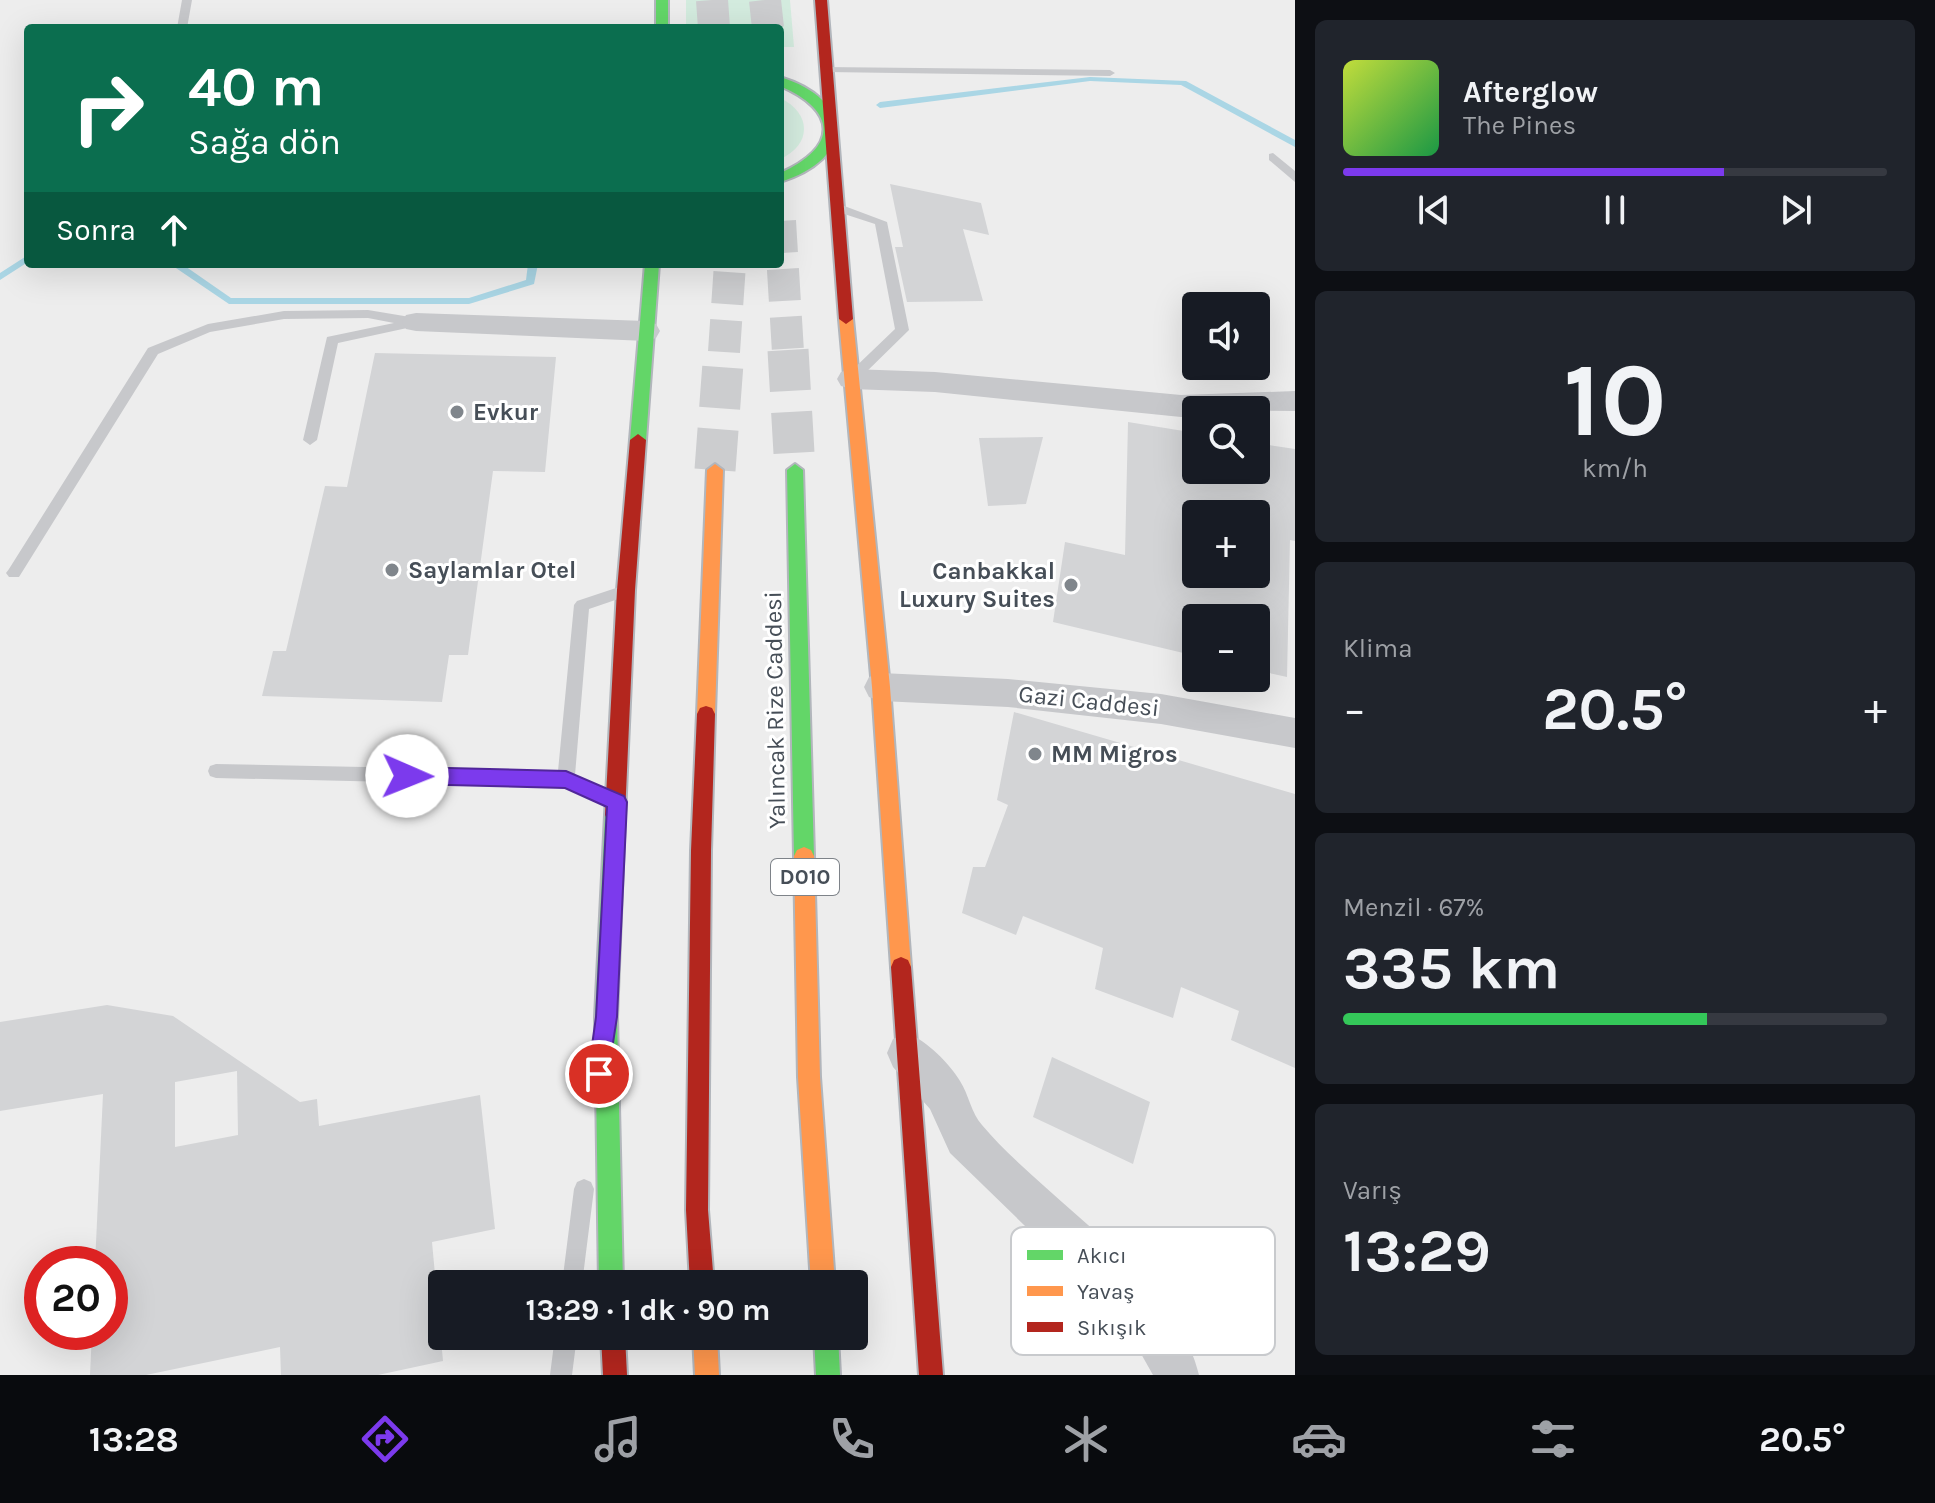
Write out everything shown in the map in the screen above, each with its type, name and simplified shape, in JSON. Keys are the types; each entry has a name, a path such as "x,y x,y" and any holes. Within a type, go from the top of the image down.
{"highway":[{"path":"662,0 662,24"},
{"path":"821,0 851,379 881,687 931,1375"},
{"path":"784,83 810,94 826,110 832,130 830,143 820,158 803,170 784,177"},
{"path":"611,1270 606,1017 626,590 652,268"},
{"path":"701,1270 697,1210 701,851 715,470"},
{"name":"Yalıncak Rize Caddesi","path":"795,470 809,1077 822,1270"},
{"path":"614,1350 615,1375"},
{"path":"706,1350 707,1375"},
{"path":"827,1350 828,1375"}],"street":[{"path":"416,322 646,331"},
{"path":"851,379 935,382 1181,406 1295,401"},
{"name":"Gazi Caddesi","path":"881,687 1008,693 1161,709 1295,733"},
{"path":"907,1053 945,1094 965,1138 1058,1227"},
{"path":"1169,1355 1176,1375"}],"lane":[{"path":"183,24 187,0"},
{"path":"827,69 1110,73"},
{"path":"1273,157 1295,178"},
{"path":"839,208 881,222 902,330 851,379"},
{"path":"14,573 153,351 208,328 284,315 368,314 416,322"},
{"path":"310,440 332,340 416,322"},
{"path":"566,779 582,605 626,590"},
{"path":"216,771 566,779 617,802"},
{"path":"574,1270 606,1017"},
{"path":"561,1375 564,1350"}],"green space":[{"path":"686,0 790,0 794,47 784,47 784,24 686,24"},
{"path":"784,100 798,112 804,129 798,146 784,157"}],"building":[{"path":"890,184 981,203 989,235 963,229 983,301 907,302 895,247 903,247"},
{"path":"375,353 556,357 545,472 493,471 468,655 449,655 442,702 262,696 273,651 286,651 325,486 347,487"},
{"path":"1128,422 1182,431 1182,484 1270,484 1270,445 1295,449 1295,541 1290,540 1287,677 1270,673 1270,604 1182,604 1182,653 1053,622 1065,542 1125,555"},
{"path":"1043,437 1026,504 988,506 979,438"},
{"path":"1014,712 1295,794 1295,1068 1231,1040 1239,1011 1181,987 1173,1018 1095,989 1103,948 1023,916 1016,935 962,913 973,867 985,867 1008,805 997,800"},
{"path":"107,1005 173,1016 300,1102 317,1099 319,1126 480,1095 495,1229 432,1242 435,1270 428,1270 428,1350 442,1350 443,1361 378,1375 281,1375 280,1347 146,1375 90,1375 91,1350 128,1350 128,1246 96,1246 103,1094 0,1111 0,1022","holes":["237,1071 238,1135 175,1147 175,1082"]},
{"path":"1052,1057 1150,1102 1133,1164 1033,1117"}],"waterway":[{"path":"880,105 1090,79 1183,83 1295,144"},
{"path":"0,277 24,261"},
{"path":"181,268 229,301 469,301 531,282 533,268"}],"tunnel":[{"path":"712,0 714,24"},
{"path":"765,0 768,24"},
{"path":"724,352 730,268"},
{"path":"783,268 788,352"},
{"path":"715,470 724,350"},
{"path":"788,350 795,470"}],"traffic: fast":[{"path":"662,0 662,24"},
{"path":"784,83 818,102 828,115 831,129 828,143 819,156 784,176"},
{"path":"638,440 652,268"},
{"path":"795,470 804,856"},
{"path":"611,1270 606,1017 615,815"},
{"path":"827,1350 828,1375"}],"traffic: slow":[{"path":"846,319 881,687 901,967"},
{"path":"706,714 715,470"},
{"path":"804,856 809,1077 822,1270"},
{"path":"706,1350 707,1375"}],"traffic: jam":[{"path":"821,0 846,319"},
{"path":"615,815 626,590 638,440"},
{"path":"701,1270 697,1210 701,851 706,714"},
{"path":"901,967 931,1375"},
{"path":"614,1350 615,1375"}],"place":[{"name":"Evkur","path":"457,412"},
{"name":"Saylamlar Otel","path":"392,570"},
{"name":"Canbakkal Luxury Suites","path":"1071,585"},
{"name":"MM Migros","path":"1035,754"}],"route":[{"path":"407,776 566,779 617,802 606,1017 599,1074"}]}
